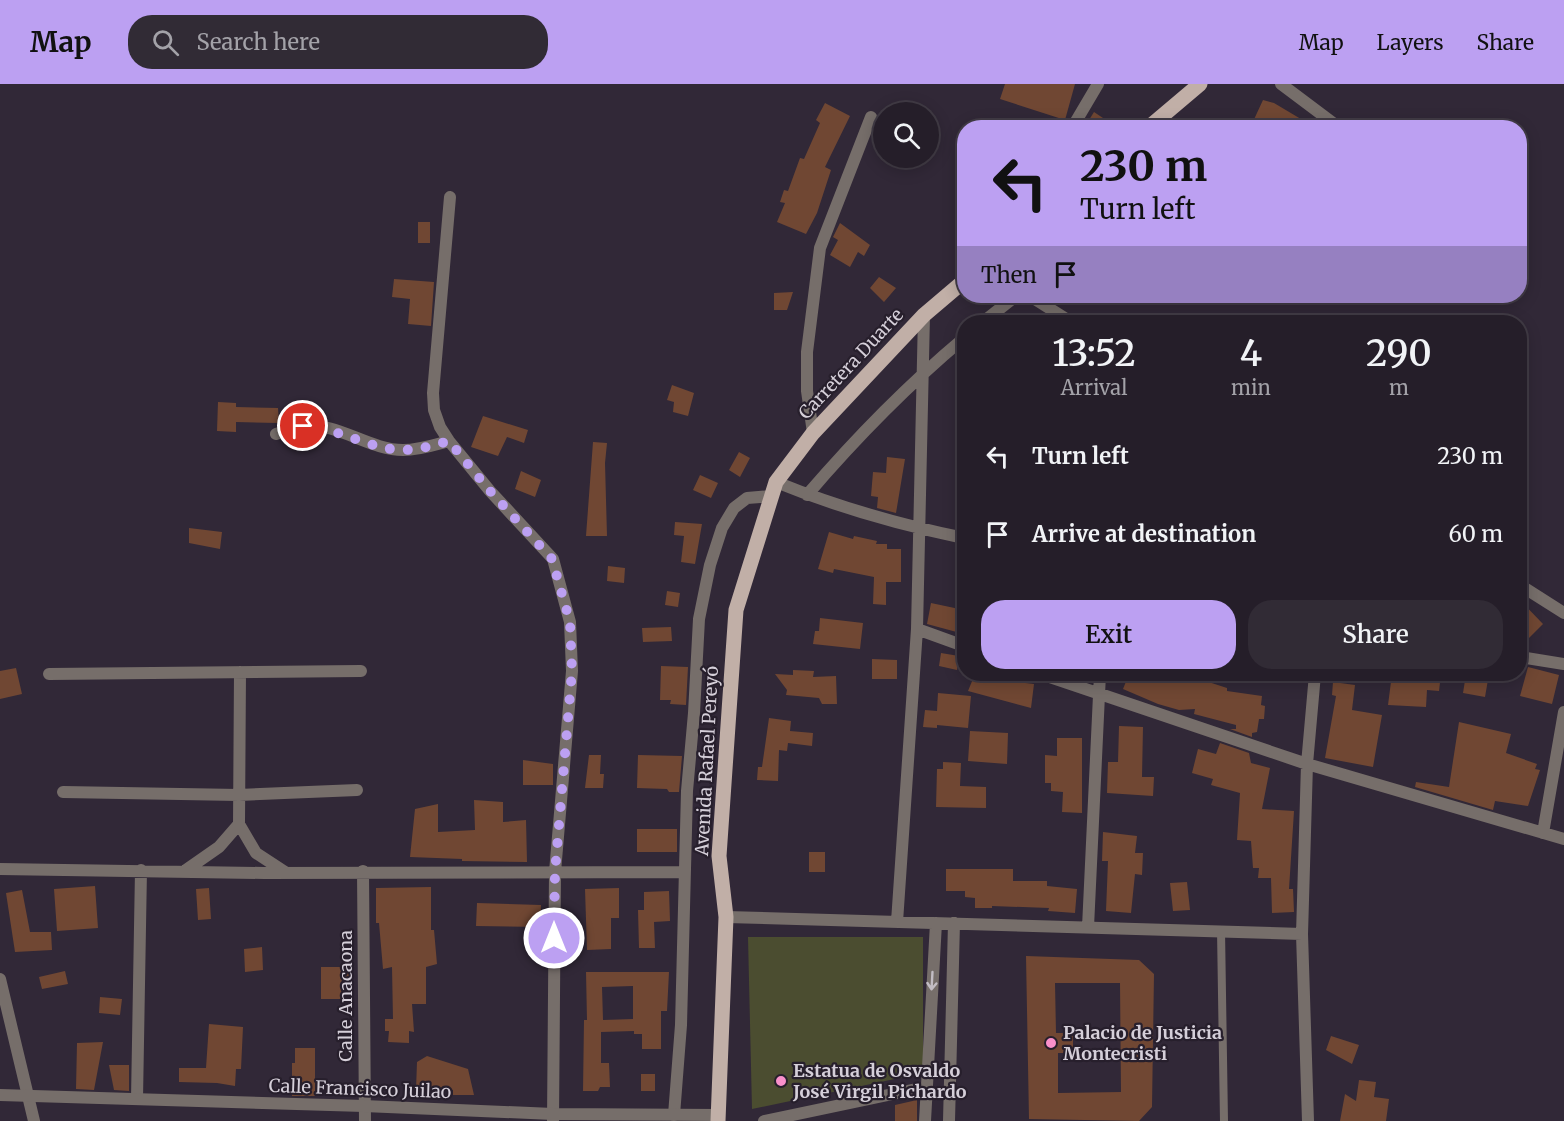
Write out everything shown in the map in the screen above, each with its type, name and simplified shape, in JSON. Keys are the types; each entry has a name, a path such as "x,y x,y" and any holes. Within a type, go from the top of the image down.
{"main road":[{"path":"1157,120 1200,84"},
{"name":"Carretera Duarte","path":"774,489 813,433 924,315 957,287"},
{"name":"Avenida Rafael Pereyó","path":"718,1118 726,917 719,856 736,610 774,489"}],"street":[{"path":"1077,120 1098,84"},
{"path":"1281,84 1329,120"},
{"path":"813,433 807,391 807,352 820,248 871,117"},
{"path":"450,197 433,393 434,410 440,427 449,441 490,491 552,559 562,587 570,622 572,671 555,872 553,1118"},
{"path":"992,315 1007,303"},
{"path":"1041,303 1060,315"},
{"path":"897,922 917,629 924,315"},
{"path":"807,495 843,453 922,373 957,344"},
{"path":"276,434 303,426 324,427 375,445 402,450 426,448 449,441"},
{"path":"674,1115 681,1025 687,792 699,619 710,565 722,528 734,508 747,498 774,489 807,495 919,529 957,537"},
{"path":"1527,589 1564,613"},
{"path":"917,629 957,643"},
{"path":"1527,658 1564,664"},
{"path":"49,674 361,671"},
{"path":"240,672 239,824 256,852 286,873"},
{"path":"1061,681 1307,765 1564,839"},
{"path":"1088,927 1099,681"},
{"path":"1308,1121 1302,934 1307,765 1314,681"},
{"path":"1543,833 1564,712"},
{"path":"63,792 239,795 357,790"},
{"path":"185,871 219,847 239,824"},
{"path":"0,869 286,873 363,871 684,872"},
{"path":"137,1099 141,870"},
{"name":"Calle Anacaona","path":"363,871 365,1121"},
{"path":"726,917 1302,934"},
{"path":"925,1121 936,923"},
{"path":"949,1121 954,923"},
{"path":"0,979 30,1096 34,1121"},
{"path":"764,1121 926,1087"},
{"name":"Calle Francisco Juilao","path":"0,1095 364,1106 553,1118 674,1115 718,1118"}],"lane":[{"path":"1221,930 1224,1121"}],"green space":[{"path":"748,937 923,937 923,1073 752,1109"}],"building":[{"path":"1005,84 1075,84 1065,120 1000,99"},
{"path":"1263,100 1274,103 1303,120 1254,120"},
{"path":"825,103 850,116 825,167 831,170 817,213 806,234 777,222 785,203 780,202 784,190 788,191 800,158 804,159 820,123 816,120"},
{"path":"1094,112 1106,120 1089,120"},
{"path":"418,222 430,222 430,243 418,243"},
{"path":"840,223 870,245 864,256 858,252 850,267 830,255 838,240 833,237"},
{"path":"879,277 896,288 884,302 870,288"},
{"path":"394,279 434,282 431,326 408,324 410,299 392,297"},
{"path":"793,292 787,310 774,310 774,293"},
{"path":"672,385 694,393 688,416 673,412 674,402 667,400"},
{"path":"218,402 236,403 236,407 278,408 279,423 236,422 236,432 217,431"},
{"path":"483,416 528,430 524,443 507,437 498,456 471,447"},
{"path":"593,442 607,443 605,463 607,536 586,536"},
{"path":"739,452 750,458 740,477 729,470"},
{"path":"887,457 905,459 896,513 877,508 878,497 871,496 873,472 886,473"},
{"path":"521,471 541,480 535,497 515,489"},
{"path":"700,475 718,483 711,498 693,490"},
{"path":"675,522 702,524 695,564 681,562 684,536 674,535"},
{"path":"189,528 222,532 220,549 189,543"},
{"path":"829,532 853,539 854,536 877,541 876,544 887,544 887,549 901,549 901,582 886,582 886,605 873,604 874,577 834,569 833,573 818,569"},
{"path":"608,566 625,568 624,583 607,581"},
{"path":"667,591 680,593 678,607 665,605"},
{"path":"931,603 957,609 957,632 927,624"},
{"path":"1527,607 1543,624 1527,640"},
{"path":"820,618 863,623 860,649 813,644 815,631 819,631"},
{"path":"671,627 672,641 643,642 642,628"},
{"path":"941,653 957,656 957,670 939,666"},
{"path":"872,659 897,660 897,679 872,679"},
{"path":"661,666 688,667 686,705 670,704 671,700 660,700"},
{"path":"1528,667 1559,675 1552,704 1520,696 1524,681 1527,681"},
{"path":"16,668 22,694 0,699 0,671"},
{"path":"793,670 814,671 813,677 836,676 837,704 822,704 819,698 786,695 787,690 775,674 793,675"},
{"path":"972,681 1017,681 1034,684 1031,708 968,691"},
{"path":"1126,681 1206,681 1227,688 1227,691 1262,696 1261,705 1265,706 1264,719 1259,719 1257,732 1252,733 1252,737 1230,729 1236,729 1236,725 1194,714 1195,709 1179,710 1123,689"},
{"path":"1391,681 1440,681 1439,691 1427,690 1426,707 1388,705"},
{"path":"1465,681 1488,681 1485,697 1463,693"},
{"path":"1333,682 1355,685 1352,710 1382,715 1373,767 1325,758 1336,696 1332,695"},
{"path":"938,693 971,696 968,728 937,725 937,728 923,727 925,710 937,711"},
{"path":"769,718 791,721 790,731 813,733 812,746 788,743 787,751 779,750 778,781 757,780 758,767 762,767"},
{"path":"1459,722 1511,734 1506,753 1537,764 1535,769 1540,770 1528,806 1495,801 1493,810 1415,787 1416,782 1449,787"},
{"path":"1119,726 1143,727 1142,777 1154,777 1153,796 1107,793 1108,762 1118,762"},
{"path":"970,731 1008,733 1007,764 968,761"},
{"path":"1057,738 1082,738 1082,813 1062,812 1063,792 1051,791 1051,783 1045,783 1045,755 1057,756"},
{"path":"1220,743 1249,753 1251,763 1270,768 1262,809 1294,811 1289,889 1293,889 1294,912 1272,913 1271,878 1258,878 1259,868 1253,868 1251,841 1237,840 1240,793 1211,785 1213,779 1192,773 1198,749 1216,754"},
{"path":"589,755 601,755 600,774 604,774 603,788 585,788"},
{"path":"638,755 682,756 679,792 669,792 667,789 637,788"},
{"path":"523,760 553,764 553,785 523,785"},
{"path":"943,762 961,763 960,786 986,787 986,808 936,807 937,769 943,769"},
{"path":"474,800 503,802 503,822 526,820 527,862 410,857 415,809 438,804 438,832 475,830"},
{"path":"637,829 677,829 677,852 637,852"},
{"path":"1103,832 1137,836 1135,853 1143,853 1142,875 1135,874 1131,913 1106,911 1108,861 1102,861"},
{"path":"809,852 825,852 825,872 809,872"},
{"path":"946,869 1013,869 1013,881 1047,881 1047,886 1077,889 1075,913 1048,911 1049,908 992,906 992,908 975,908 975,898 965,897 965,891 946,891"},
{"path":"1187,882 1190,910 1173,911 1170,883"},
{"path":"95,886 98,928 57,931 54,889"},
{"path":"431,887 431,930 434,930 437,964 426,967 426,1004 412,1004 414,1032 409,1031 409,1043 388,1042 389,1031 385,1031 385,1019 393,1019 392,967 383,969 379,923 376,923 376,888"},
{"path":"209,888 211,919 198,920 196,889"},
{"path":"619,888 619,918 611,918 611,949 587,950 585,889"},
{"path":"22,890 30,932 51,932 52,950 15,952 6,893"},
{"path":"669,891 670,921 654,922 655,948 639,948 638,910 644,910 644,892"},
{"path":"477,903 541,905 540,927 476,926"},
{"path":"262,947 263,970 245,972 244,949"},
{"name":"Palacio de Justicia Montecristi","path":"1026,956 1139,960 1154,974 1152,1107 1139,1121 1029,1119","holes":["1055,983 1120,983 1121,1092 1058,1093 1058,1053 1073,1053 1073,1033 1056,1033"]},
{"path":"321,967 351,967 351,999 321,999"},
{"path":"65,971 68,984 42,989 39,977"},
{"path":"586,972 669,972 667,1011 661,1011 661,1049 642,1049 642,1034 634,1034 634,1031 601,1032 601,1063 609,1063 610,1087 600,1087 598,1091 583,1091 584,1020 587,1020","holes":["633,986 633,1019 603,1020 602,987"]},
{"path":"100,997 122,999 120,1015 99,1013"},
{"path":"209,1024 243,1027 241,1069 236,1069 235,1086 179,1082 179,1068 206,1068"},
{"path":"1331,1036 1359,1045 1352,1064 1326,1050"},
{"path":"103,1042 94,1090 76,1089 77,1043"},
{"path":"295,1048 315,1048 315,1096 292,1096 292,1063 295,1063"},
{"path":"427,1056 468,1069 474,1095 453,1095 453,1090 416,1090 417,1062"},
{"path":"109,1065 129,1065 129,1091 114,1090"},
{"path":"641,1074 655,1074 655,1091 641,1091"},
{"path":"1359,1080 1376,1082 1374,1097 1389,1099 1386,1121 1340,1121 1345,1094 1356,1101"},
{"path":"917,1100 917,1121 895,1121 895,1105"}],"place":[{"name":"Palacio de Justicia Montecristi","path":"1051,1043"},
{"name":"Estatua de Osvaldo José Virgil Pichardo","path":"781,1081"}],"route":[{"path":"303,426 324,427 375,445 402,450 426,448 449,441 490,491 552,559 562,587 570,622 572,671 555,872 554,938"}]}
